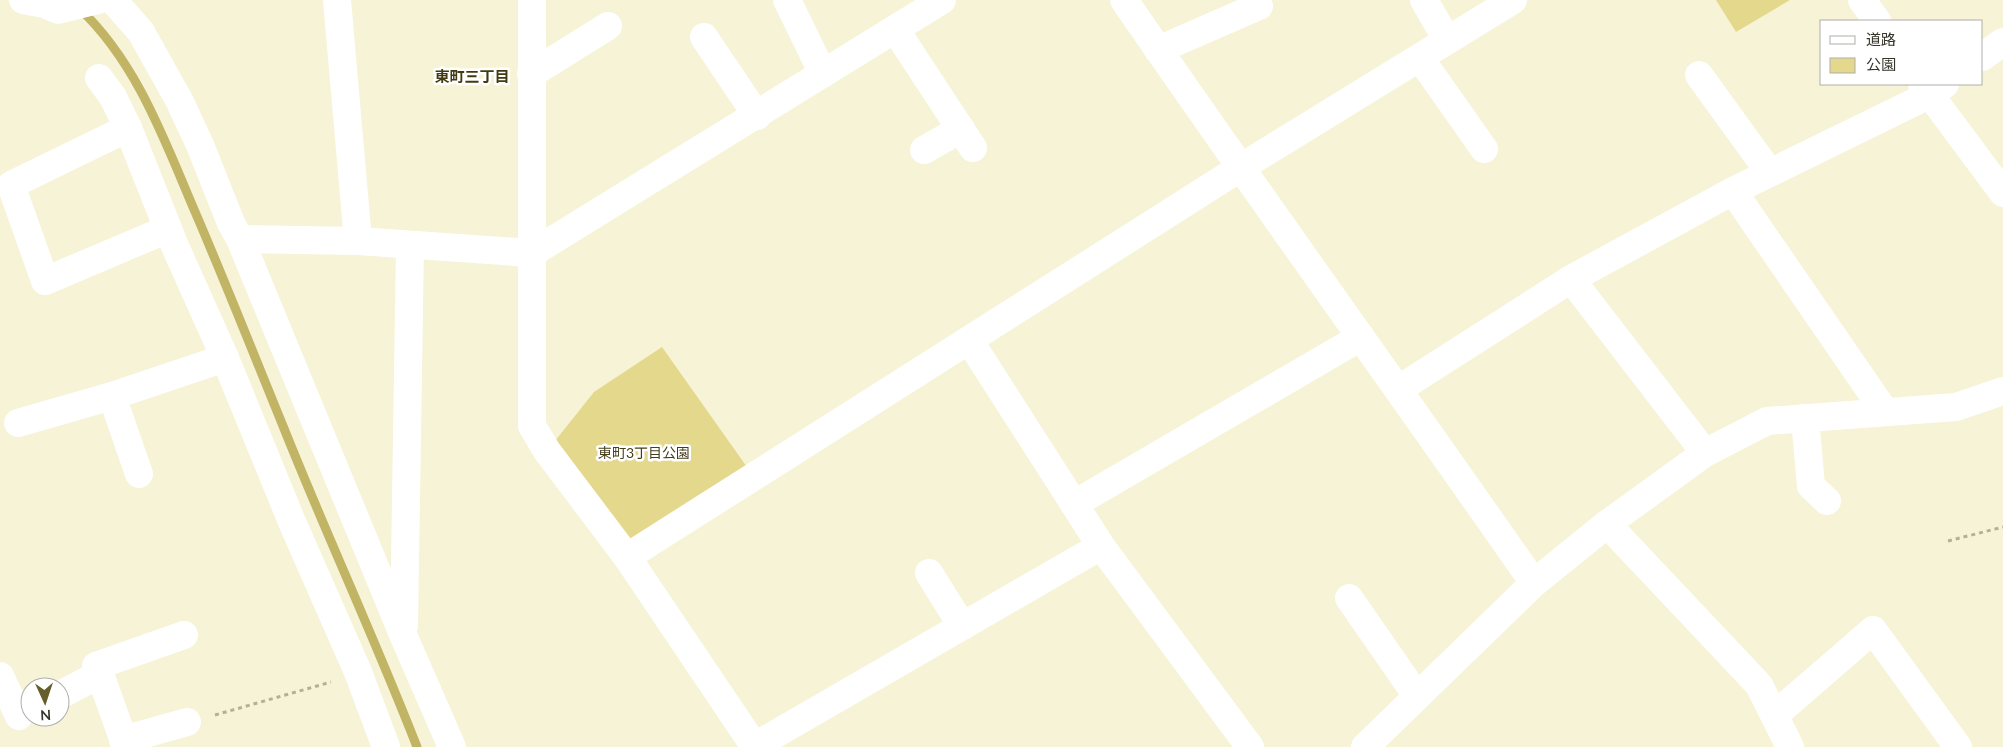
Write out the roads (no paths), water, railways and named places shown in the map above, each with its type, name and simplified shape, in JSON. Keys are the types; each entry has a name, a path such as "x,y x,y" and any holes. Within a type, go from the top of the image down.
{"street":[{"path":"23,0 44,4 80,5"},
{"path":"113,0 141,32 184,109 230,223 240,240 404,637 452,747"},
{"path":"337,0 358,241"},
{"path":"532,0 532,426 546,450 627,557 754,747 1100,546"},
{"path":"788,0 823,74"},
{"path":"240,240 358,241 532,254 942,0"},
{"path":"1124,0 1240,168 1399,389 1534,583"},
{"path":"1424,0 1447,40"},
{"path":"627,557 1240,168 1513,0"},
{"path":"1862,0 1876,20"},
{"path":"1158,50 1259,6"},
{"path":"531,74 608,26"},
{"path":"895,29 967,138 924,150"},
{"path":"704,37 756,116"},
{"path":"1983,56 2003,42"},
{"path":"1420,58 1484,148"},
{"path":"1699,75 1770,173"},
{"path":"99,78 114,97 128,128 168,229 225,358 292,522 358,672 386,747"},
{"path":"1399,389 1571,279 1733,191 1932,87 2003,193"},
{"path":"128,128 11,185 45,282 168,229"},
{"path":"1733,191 1885,412"},
{"path":"404,637 410,246"},
{"path":"1571,279 1705,454"},
{"path":"1074,504 1361,337"},
{"path":"969,340 1100,546 1250,747"},
{"path":"18,423 112,396 225,358"},
{"path":"1365,747 1534,583 1607,524 1705,454 1767,421 1956,408 2003,391"},
{"path":"112,396 140,474"},
{"path":"1804,418 1811,486 1828,500"},
{"path":"1607,524 1759,685 1790,747"},
{"path":"929,573 962,626"},
{"path":"1349,598 1417,696"},
{"path":"1775,715 1873,630 1958,747"},
{"path":"184,635 96,666 124,743 187,722"},
{"path":"70,690 100,674"},
{"path":"0,676 16,717"}],"waterway":[{"path":"80,9 118,54 134,79 161,132 417,747"}],"district":[{"name":"東町三丁目","path":"472,77"}],"park label":[{"name":"東町3丁目公園","path":"644,453"}]}
